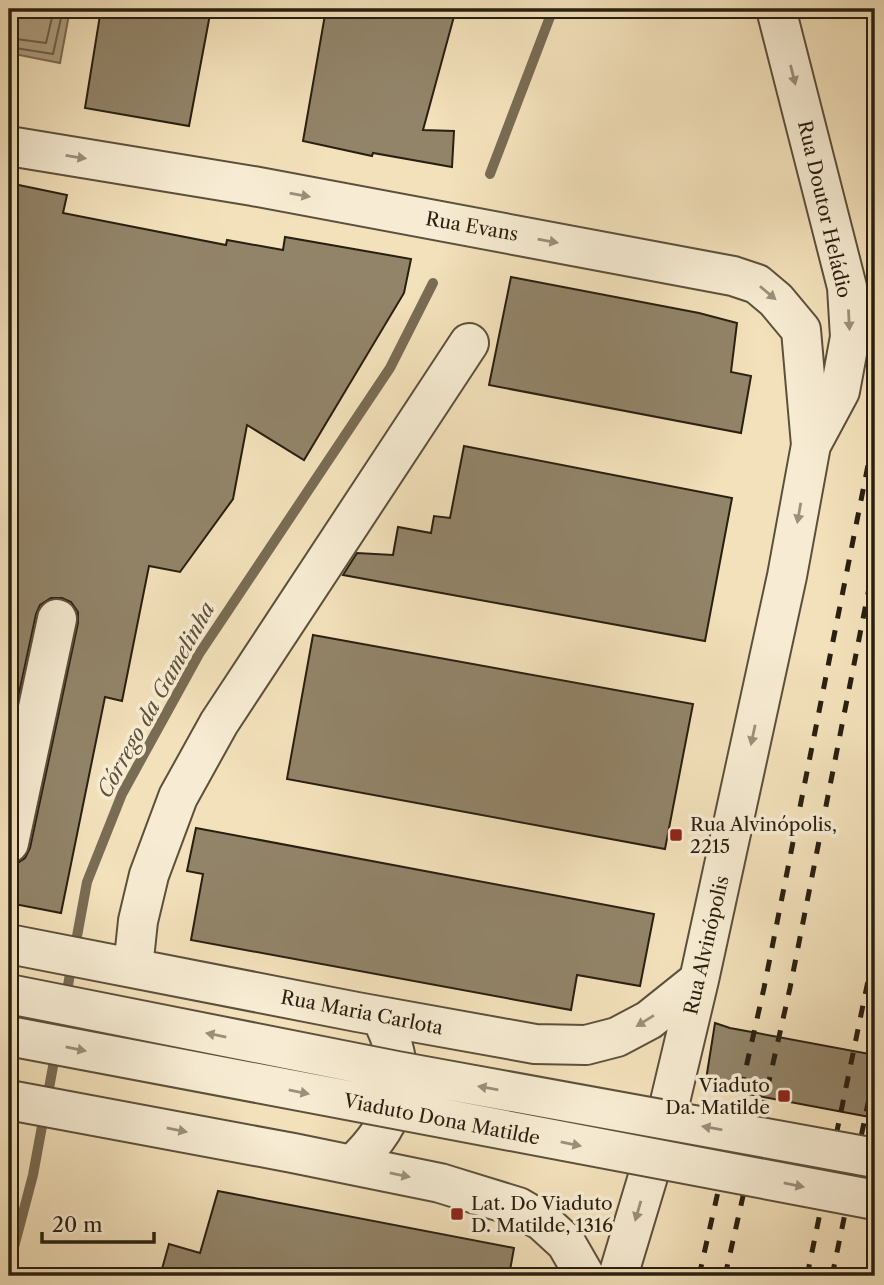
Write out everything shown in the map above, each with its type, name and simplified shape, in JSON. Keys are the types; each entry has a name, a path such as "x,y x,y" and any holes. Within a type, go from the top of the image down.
{"street":[{"name":"Rua Doutor Heládio","path":"776,9 847,287 850,337 840,391 811,445"},
{"name":"Rua Evans","path":"9,146 253,186 628,255 733,276 757,284 776,300 801,330 811,445"},
{"path":"120,966 138,922 149,875 178,797 219,723 469,343"},
{"name":"Rua Alvinópolis","path":"618,1276 668,1110 699,979 787,576 811,445"},
{"path":"9,843 57,619"},
{"name":"Rua Maria Carlota","path":"9,944 381,1017 534,1044 586,1045 617,1037 649,1020 699,979"},
{"name":"Viaduto Dona Matilde","path":"9,994 397,1071 875,1158"},
{"path":"352,1165 381,1135 396,1096 396,1055 381,1017"},
{"name":"Viaduto Dona Matilde","path":"9,1036 875,1200"},
{"path":"9,1100 440,1183 518,1207 542,1222 566,1243 585,1276"}],"water":[{"path":"9,9 70,9 60,63 9,53"}],"building":[{"path":"101,9 211,9 189,126 85,108"},
{"path":"326,9 456,9 423,130 454,131 452,167 373,153 372,156 303,141"},
{"path":"9,183 67,195 63,213 226,245 227,240 283,250 285,237 411,259 404,293 304,460 247,425 233,499 180,572 149,566 122,701 105,697 61,913 9,903 9,864 16,864 25,858 30,848 78,623 78,612 71,602 62,598 51,598 40,605 9,740"},
{"path":"511,277 699,313 737,323 731,372 751,376 741,433 489,385"},
{"path":"464,446 732,498 705,641 343,575 357,553 393,555 398,527 431,533 434,516 450,518"},
{"path":"313,635 693,704 665,849 287,779"},
{"path":"196,828 654,914 640,986 577,975 571,1010 191,940 203,874 187,871"},
{"path":"715,1023 875,1055 875,1118 705,1086"},
{"path":"218,1191 514,1248 509,1276 160,1276 169,1244 200,1253"}],"waterway":[{"name":"Córrego da Gamelinha","path":"490,174 553,9"},
{"name":"Córrego da Gamelinha","path":"9,1266 33,1175 87,882 122,794 199,654 390,368 433,283"}],"railway":[{"path":"699,1276 764,988 875,430"},
{"path":"725,1276 790,988 875,558"},
{"path":"807,1276 875,947"},
{"path":"832,1276 875,1070"}],"place":[{"name":"Rua Alvinópolis, 2215","path":"676,835"},
{"name":"Viaduto Da. Matilde","path":"784,1096"},
{"name":"Lat. Do Viaduto D. Matilde, 1316","path":"457,1214"}]}
